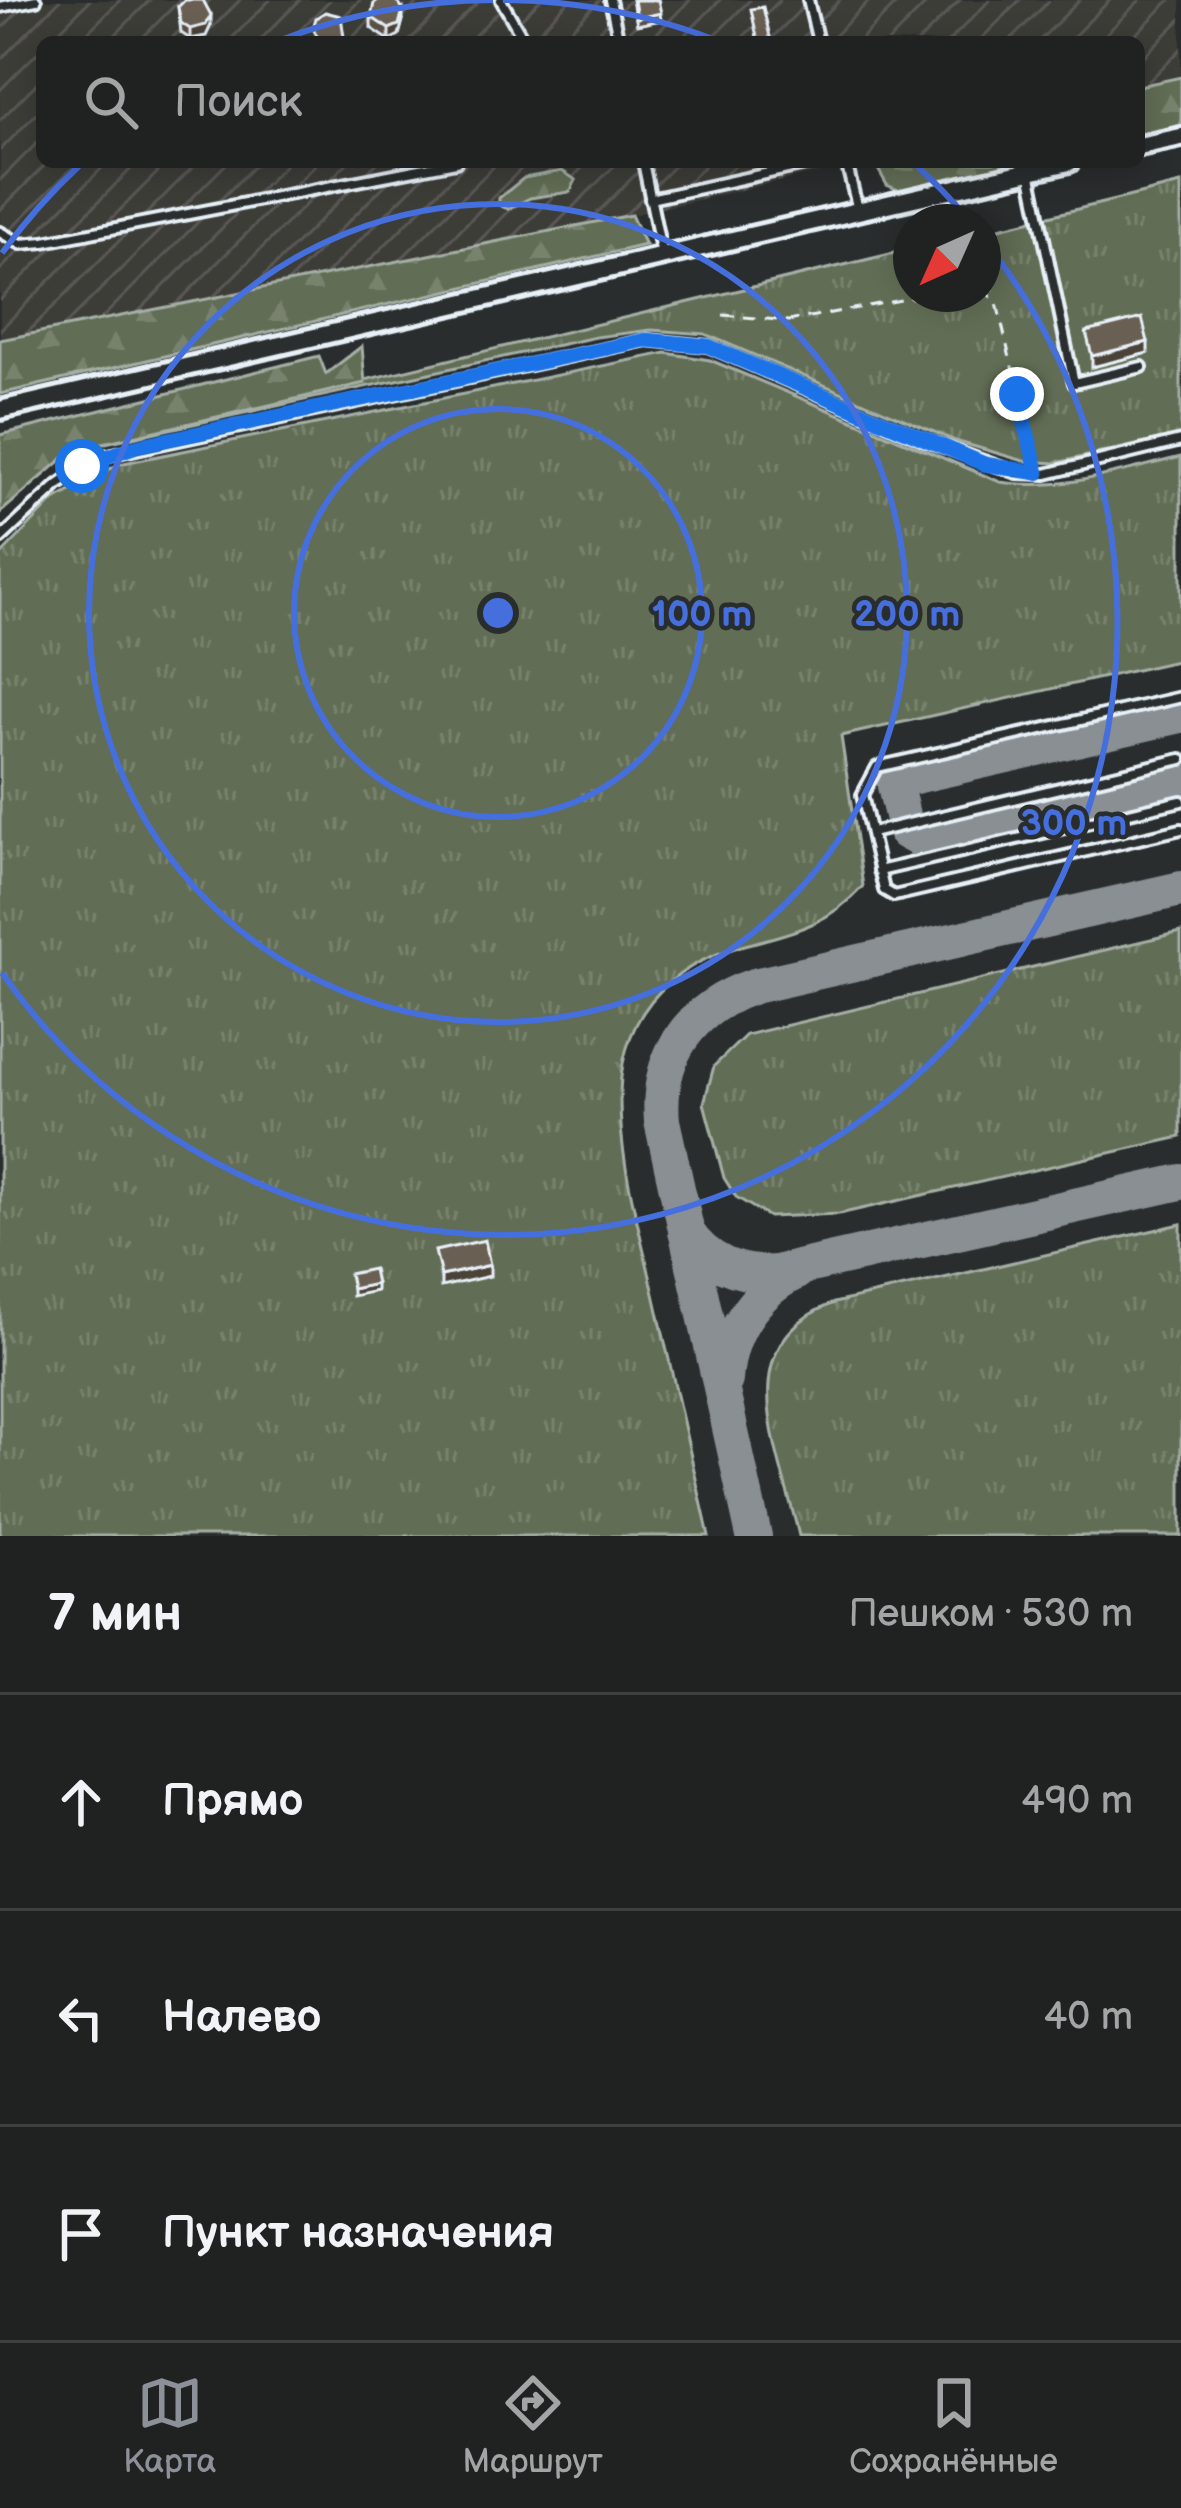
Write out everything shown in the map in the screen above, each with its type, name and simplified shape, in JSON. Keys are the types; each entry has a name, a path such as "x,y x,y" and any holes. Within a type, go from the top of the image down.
{"street":[{"path":"1145,145 1181,136"},
{"path":"0,410 1043,168"}],"lane":[{"path":"0,7 36,0"},
{"path":"501,0 522,36"},
{"path":"610,0 618,36"},
{"path":"808,0 817,36"},
{"path":"0,232 21,244 44,242 425,168"},
{"path":"644,168 662,256"},
{"path":"650,200 792,168"},
{"path":"848,168 858,212"},
{"path":"1030,171 1074,383 1142,367"},
{"path":"0,539 58,485 99,457 646,340 708,346 984,464 1038,473 1181,442"},
{"path":"1181,698 877,767 862,795 884,890 894,896 1181,829"},
{"path":"871,833 1181,759"},
{"path":"879,871 1181,801"}],"path":[{"path":"723,315 788,321 893,301"},
{"path":"999,312 1038,473"}],"shaded area":[{"path":"0,0 1181,0 1181,89 1145,98 1145,36 36,36 36,168 838,168 631,215 0,340"}],"green space":[{"path":"1181,77 1181,130 1145,138 1145,85"},
{"path":"877,168 1015,168 905,193 887,185"},
{"path":"562,171 576,180 570,192 530,198 508,209 499,205 499,198 524,178"},
{"path":"1181,184 1181,435 1056,463 1024,461 955,441 705,334 651,330 596,337 73,450 893,253 893,312 1001,312 1001,228"},
{"path":"631,215 645,245 0,394 0,340"},
{"path":"362,346 365,383 73,450 0,513 0,435 319,356 326,374"},
{"path":"666,353 710,360 1000,482 1068,482 1181,457 1181,660 841,736 863,886 816,922 694,965 651,1002 631,1037 621,1077 624,1156 709,1536 0,1536 0,556 53,501 119,464"},
{"path":"1181,932 1181,1137 839,1214 769,1217 736,1197 724,1178 704,1103 714,1066 746,1035"},
{"path":"1181,1224 1181,1536 799,1536 769,1403 770,1372 780,1344 801,1321 834,1303"}],"building":[{"path":"185,0 203,0 211,15 206,25 190,29 181,23 178,7"},
{"path":"378,0 396,0 403,10 399,25 389,29 371,17"},
{"path":"634,0 658,0 661,13 637,18"},
{"path":"763,7 770,36 757,36 751,9"},
{"path":"325,12 341,16 344,36 317,36 316,18"},
{"path":"1142,318 1148,342 1092,356 1086,332"},
{"path":"485,1240 490,1265 441,1276 435,1251"},
{"path":"373,1269 376,1284 352,1289 349,1274"}],"taxiway":[{"path":"1181,715 902,779 895,786 906,832 921,840 1181,781"},
{"path":"754,1536 662,1121 665,1075 682,1036 713,1007 754,986 1181,889"},
{"path":"686,1231 724,1265 775,1273 1181,1182"},
{"path":"725,1380 731,1346 745,1316 767,1291 796,1272"}],"route":[{"path":"82,466 136,446 646,340 708,346 984,464 1038,473 1017,394"}]}
